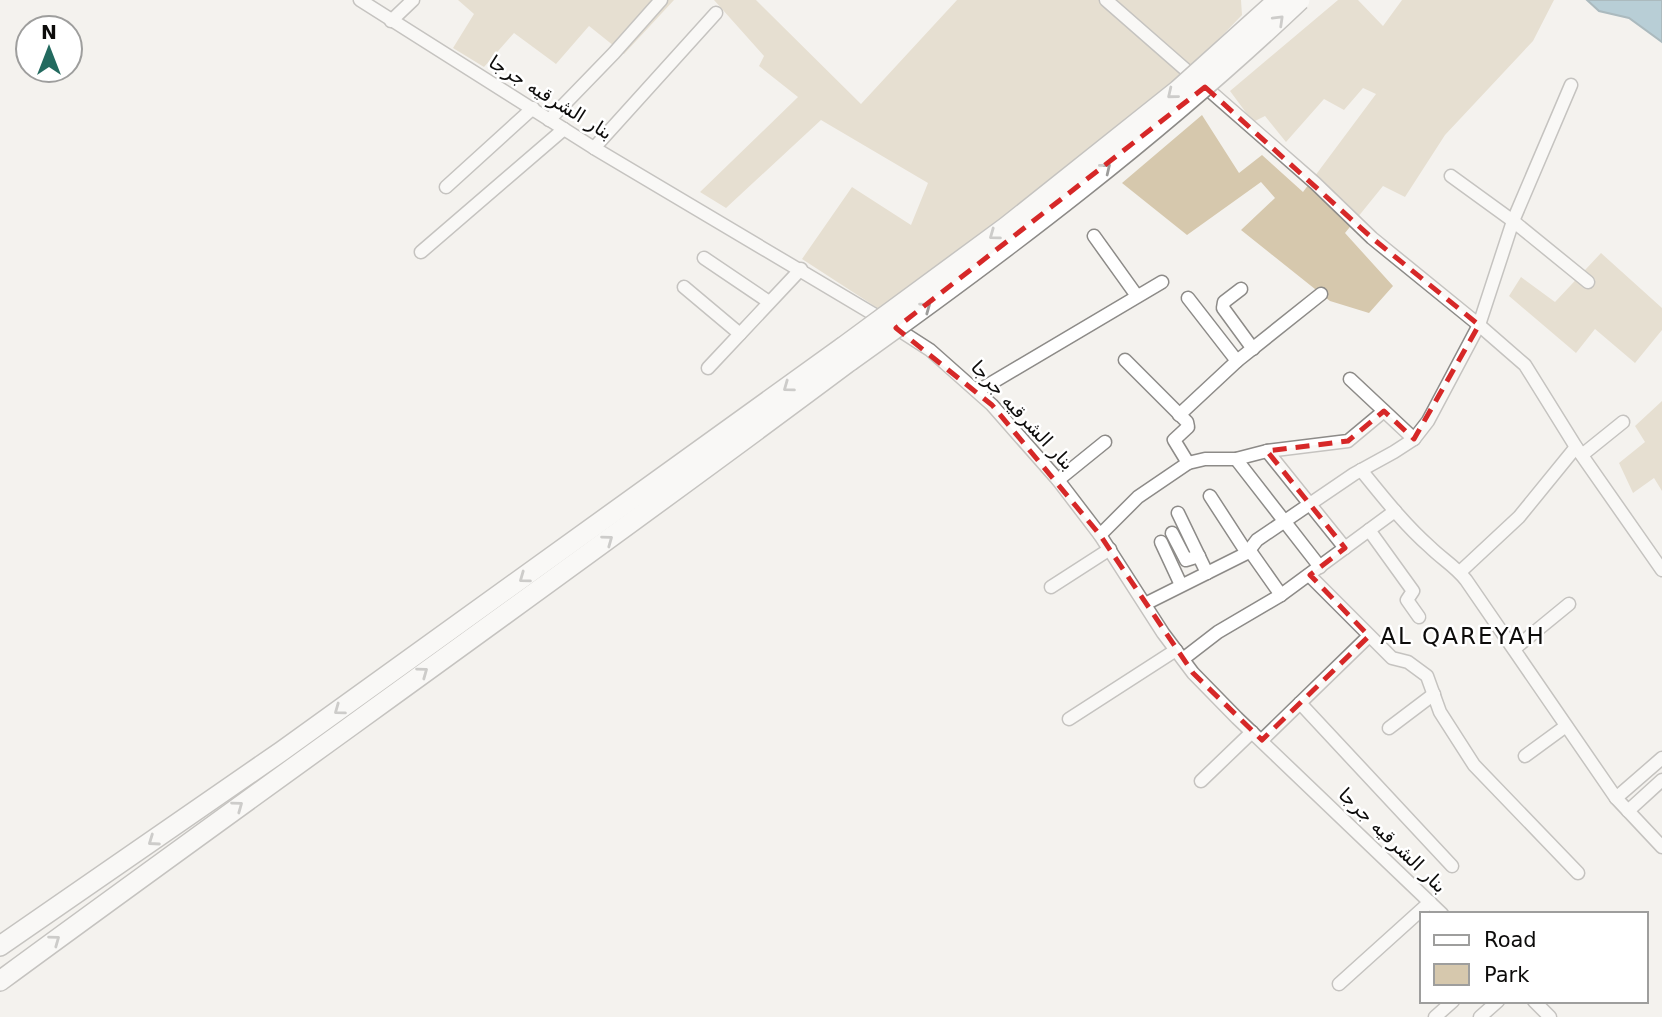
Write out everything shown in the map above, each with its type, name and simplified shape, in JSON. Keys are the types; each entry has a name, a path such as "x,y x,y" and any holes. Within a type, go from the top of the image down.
{"highway":[{"path":"0,981 681,487 1178,90 1278,0"},
{"path":"0,946 846,354 960,282 1184,106 1300,0"}],"street":[{"name":"بنار الشرقيه جرجا","path":"360,0 594,148 801,269 930,350 978,391 1058,480 1110,549 1179,654 1257,736 1440,912"},
{"path":"391,21 413,0"},
{"path":"549,120 614,54 661,0"},
{"path":"1106,0 1315,183 1372,238 1524,365 1579,451 1662,569"},
{"path":"594,148 716,13"},
{"path":"1145,604 1249,552 1257,540 1361,470 1414,439 1443,397 1479,325 1513,221 1571,85"},
{"path":"446,187 533,108"},
{"path":"421,252 564,129"},
{"path":"1451,176 1513,221 1588,282"},
{"path":"1094,236 1137,296"},
{"path":"704,258 769,302"},
{"path":"709,368 801,269"},
{"path":"978,391 1162,282"},
{"path":"684,287 740,334"},
{"path":"1241,289 1224,302 1223,308 1253,349"},
{"path":"1179,415 1237,361 1321,294"},
{"path":"1188,298 1237,361"},
{"path":"1125,360 1187,422 1188,427 1174,440 1188,463"},
{"path":"1350,379 1414,439"},
{"path":"1100,535 1138,497 1188,463 1205,459 1236,460 1267,451 1348,440 1384,411"},
{"path":"1460,572 1519,517 1579,451 1623,422"},
{"path":"1058,480 1105,442"},
{"path":"1267,451 1345,548"},
{"path":"1236,460 1284,522 1315,571 1369,636 1392,658 1417,667 1427,676 1445,720 1475,765 1578,873"},
{"path":"1361,470 1430,548 1460,572 1616,798 1661,844"},
{"path":"1210,496 1281,595"},
{"path":"1069,719 1281,595 1395,511"},
{"path":"1178,513 1207,573"},
{"path":"1368,530 1413,591 1407,600 1419,617"},
{"path":"1172,533 1186,560 1199,556"},
{"path":"1161,542 1181,585"},
{"path":"1051,587 1110,549"},
{"path":"1514,649 1569,604"},
{"path":"1201,781 1300,703 1369,636"},
{"path":"1389,728 1434,694"},
{"path":"1300,703 1452,866"},
{"path":"1525,756 1566,726"},
{"path":"1616,798 1662,758"},
{"path":"1628,811 1662,780"},
{"path":"1339,984 1430,902"},
{"path":"1435,1017 1451,1003"},
{"path":"1480,1017 1496,1003"},
{"path":"1536,1003 1550,1017"}],"highlighted area":[{"path":"1205,87 1372,238 1479,325 1414,439 1384,411 1348,441 1267,451 1345,548 1310,575 1369,636 1262,740 1193,673 1100,535 992,405 896,328"}],"green space":[{"path":"458,0 674,0 624,54 589,26 556,64 514,33 484,67 453,48 474,14"},
{"path":"714,0 756,0 861,104 957,0 1241,0 1242,15 1190,67 1115,131 989,229 879,309 802,259 852,187 911,225 928,183 821,120 726,208 700,192 798,97 759,66 764,56"},
{"path":"1338,0 1358,0 1383,26 1402,0 1554,0 1533,41 1445,135 1405,197 1383,186 1345,233 1393,286 1369,313 1330,301 1241,230 1275,198 1261,182 1187,235 1122,183 1202,115 1239,173 1262,155 1303,192 1376,94 1363,88 1344,110 1324,99 1286,142 1265,116 1253,122 1230,91"},
{"path":"1601,253 1662,308 1662,330 1635,363 1595,329 1576,353 1509,296 1521,277 1555,302"},
{"path":"1662,401 1662,491 1654,478 1633,493 1619,463 1645,442 1635,426"}],"water":[{"path":"1587,0 1662,0 1662,42 1629,18 1599,11"}],"district":[{"name":"AL QAREYAH","path":"1463,636"}]}
